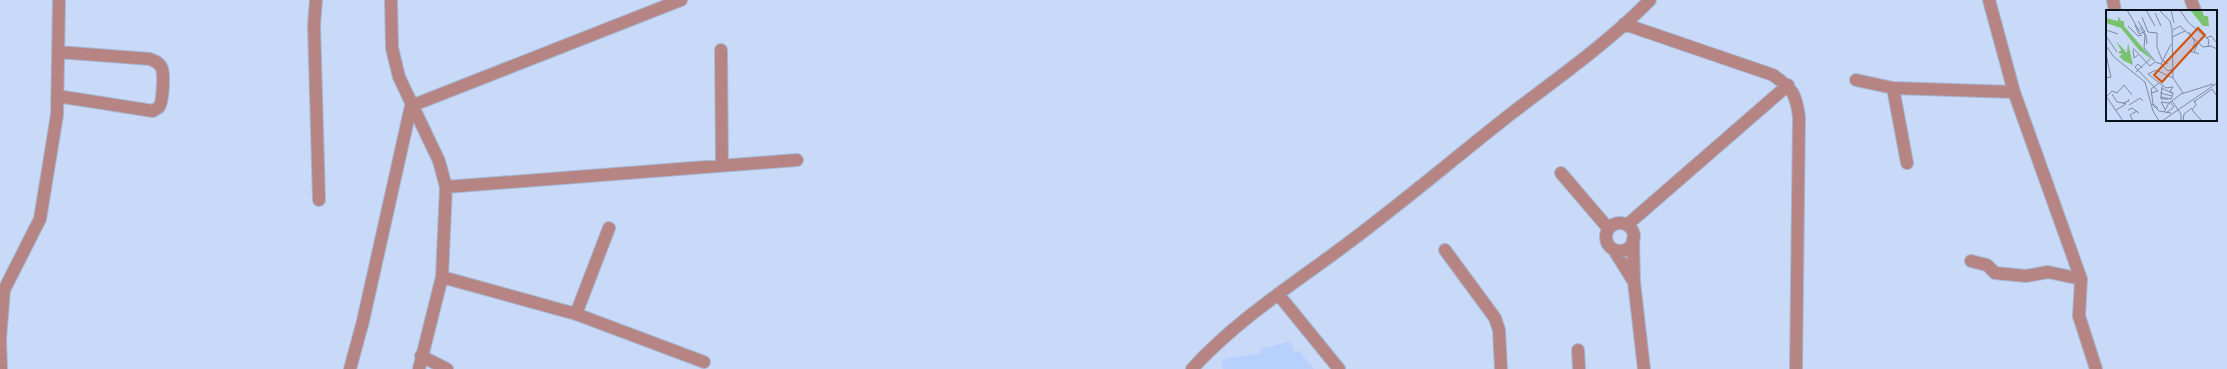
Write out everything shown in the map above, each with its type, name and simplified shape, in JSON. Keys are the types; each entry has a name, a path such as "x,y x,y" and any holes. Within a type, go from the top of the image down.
{"street":[{"path":"1,369 0,339 4,290 40,219 57,115 59,0"},
{"path":"316,0 314,25 319,200"},
{"path":"391,0 392,48 399,77 411,106 436,155 446,187 442,277 421,356 419,369"},
{"path":"411,106 681,0"},
{"path":"1192,369 1212,348 1278,294 1333,254 1460,155 1624,24 1650,0"},
{"path":"1989,0 2014,92 2081,280 2080,316 2096,369"},
{"path":"2113,0 2115,10"},
{"path":"2191,0 2194,10"},
{"path":"1624,24 1773,75 1788,85 1796,97 1799,117 1796,369"},
{"path":"721,50 722,166"},
{"path":"57,96 153,111 159,107 161,102 163,80 162,68 158,63 150,59 58,52"},
{"path":"1856,80 1893,88 2014,92"},
{"path":"1627,225 1788,85"},
{"path":"1893,88 1907,163"},
{"path":"350,369 363,321 411,106"},
{"path":"446,187 797,160"},
{"path":"1561,174 1608,228"},
{"path":"1634,282 1606,240 1608,228 1615,223 1627,225 1633,231 1634,282 1644,369"},
{"path":"576,314 609,228"},
{"path":"1614,250 1626,249 1634,239"},
{"path":"1445,250 1495,318 1499,330 1501,369"},
{"path":"1971,261 1987,265 1995,273 2026,276 2048,272 2081,280"},
{"path":"442,277 576,314 704,362"},
{"path":"1278,294 1339,369"},
{"path":"1578,350 1579,369"},
{"path":"421,356 447,369"}],"shaded area":[{"path":"1291,341 1294,353 1299,351 1314,369 1223,369 1221,359 1261,353 1260,349"}]}
